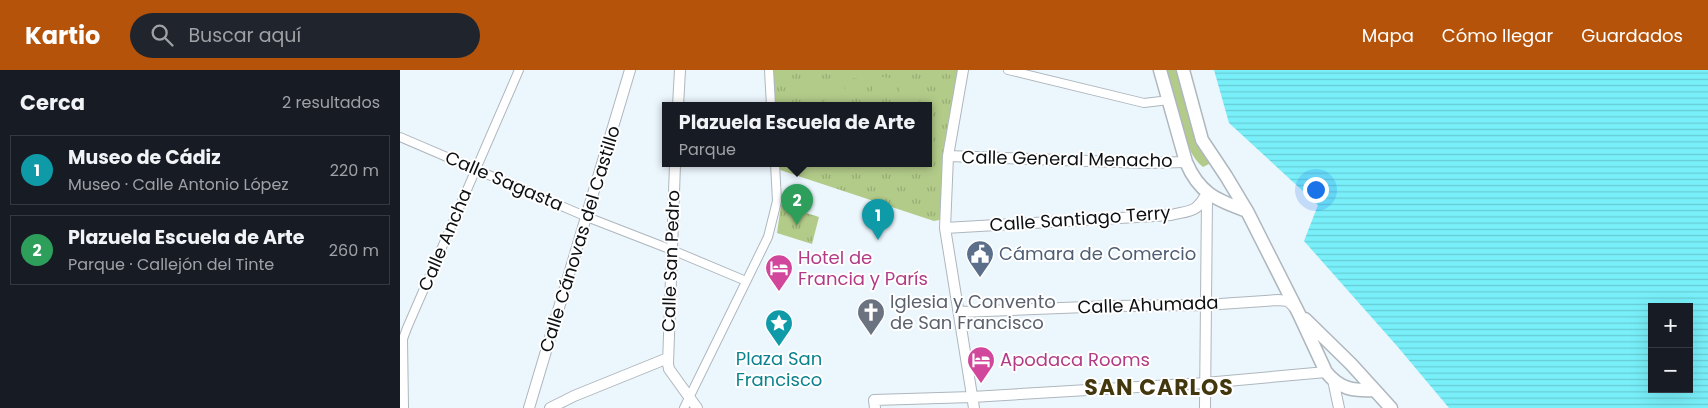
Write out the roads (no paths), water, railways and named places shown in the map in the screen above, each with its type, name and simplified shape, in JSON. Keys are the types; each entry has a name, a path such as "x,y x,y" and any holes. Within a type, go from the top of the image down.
{"street":[{"name":"Calle Ancha","path":"407,328 519,70"},
{"name":"Calle Cánovas del Castillo","path":"529,408 630,70"},
{"path":"678,102 680,70"},
{"path":"769,70 771,102"},
{"path":"963,70 948,156 945,224 974,408"},
{"path":"1008,70 1144,103 1169,100"},
{"path":"1160,70 1186,162 1192,175 1207,193 1226,204 1246,211"},
{"path":"1183,70 1202,140 1246,211 1300,314 1330,376 1339,408"},
{"name":"Calle Sagasta","path":"400,137 587,217 672,250 746,282"},
{"name":"Calle General Menacho","path":"948,156 1147,163 1186,162"},
{"name":"Calle San Pedro","path":"668,358 675,167"},
{"path":"684,408 768,237 777,201 775,167"},
{"path":"1205,408 1207,193"},
{"name":"Calle Santiago Terry","path":"945,224 1172,214 1193,210 1200,206 1207,193"},
{"name":"Calle Ahumada","path":"960,312 1284,300 1292,303 1300,314"},
{"path":"1300,314 1392,408"},
{"path":"400,336 407,328"},
{"path":"404,408 403,339 407,328"},
{"path":"550,408 574,396 668,358 670,369 697,408"},
{"path":"875,404 1330,376 1344,387 1357,391 1374,390"}],"water":[{"path":"1214,70 1708,70 1708,408 1449,408 1304,241 1318,205 1229,123"}],"place":[{"name":"Plazuela Escuela de Arte","path":"797,225"},
{"name":"Museo de Cádiz","path":"878,240"},
{"name":"Cámara de Comercio","path":"980,278"},
{"name":"Hotel de Francia y París","path":"779,292"},
{"name":"Iglesia y Convento de San Francisco","path":"871,336"},
{"name":"Plaza San Francisco","path":"779,347"},
{"name":"Apodaca Rooms","path":"981,384"}],"district":[{"name":"SAN CARLOS","path":"1159,387"}]}
